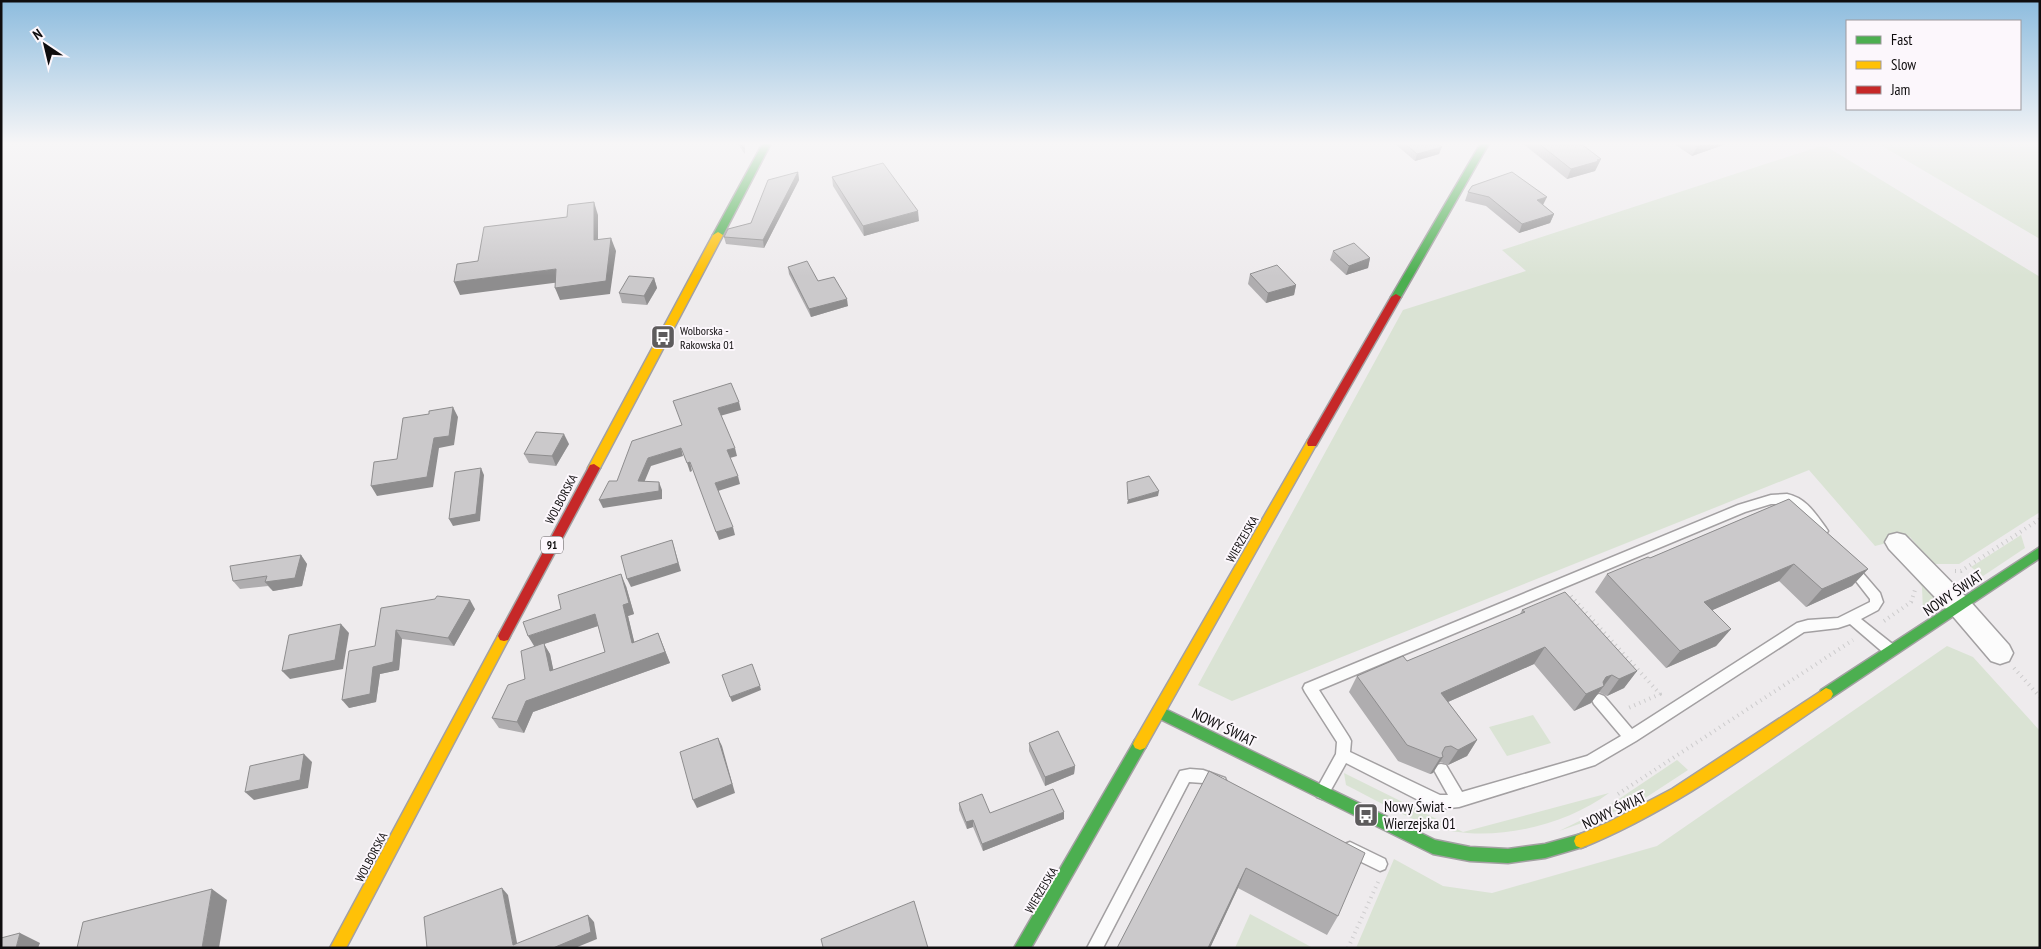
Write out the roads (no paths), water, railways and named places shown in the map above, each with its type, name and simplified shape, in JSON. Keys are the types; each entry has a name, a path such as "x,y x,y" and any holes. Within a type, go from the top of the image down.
{"street":[{"name":"WOLBORSKA","path":"338,948 743,187"},
{"name":"WIERZEJSKA","path":"1022,948 1460,187"},
{"path":"1898,542 1960,607 2000,653"},
{"name":"NOWY ŚWIAT","path":"1159,712 1414,838 1450,853 1476,857 1520,856 1576,843 1613,830 1658,806 1960,607 2040,552"}],"lane":[{"path":"1322,792 1344,755 1344,741 1310,688 1742,508 1785,498 1799,503 1829,539"},
{"path":"1344,755 1428,798 1440,802 1459,800 1590,761 1631,737 1802,627 1810,624 1836,625 1874,606 1877,602 1876,597 1841,554"},
{"path":"1851,618 1892,652"},
{"path":"1599,700 1631,737"},
{"path":"1440,770 1459,800"},
{"path":"1095,948 1185,776 1194,774 1205,776 1231,789"},
{"path":"1337,842 1380,864"}],"place":[{"name":"Wolborska - Rakowska 01","path":"663,337"},
{"name":"Nowy Świat - Wierzejska 01","path":"1366,815"}]}
